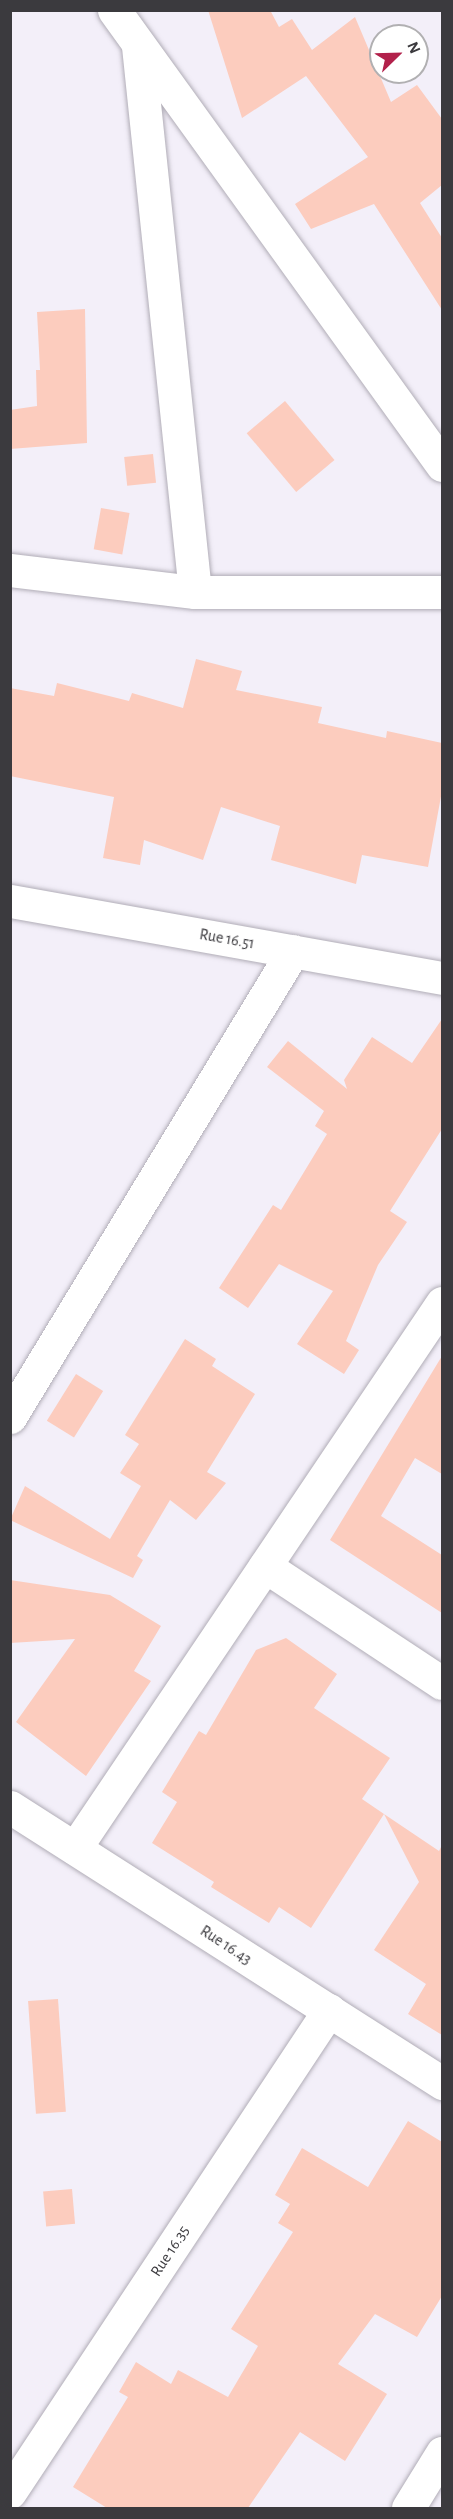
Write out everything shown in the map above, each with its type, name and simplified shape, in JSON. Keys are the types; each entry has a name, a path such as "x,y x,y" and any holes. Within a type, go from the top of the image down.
{"street":[{"path":"114,10 442,465"},
{"path":"138,44 195,592"},
{"path":"10,570 195,592 442,592"},
{"name":"Rue 16.51","path":"10,901 442,978"},
{"path":"10,1417 293,951"},
{"path":"75,1848 442,1303"},
{"path":"265,1566 442,1683"},
{"name":"Rue 16.43","path":"10,1807 442,2083"},
{"name":"Rue 16.35","path":"10,2492 329,2010"},
{"path":"408,2508 442,2452"}],"building":[{"path":"208,10 270,10 279,27 292,19 312,50 355,17 369,50 369,84 383,84 391,102 417,85 442,119 442,185 420,203 442,238 442,310 374,204 311,229 295,204 368,157 306,76 242,118"},
{"path":"85,309 87,443 10,449 10,410 37,406 36,370 40,370 37,312"},
{"path":"285,401 334,460 296,492 247,433"},
{"path":"153,454 156,483 127,486 124,457"},
{"path":"101,508 130,513 122,554 94,549"},
{"path":"196,659 242,671 236,690 322,707 318,723 386,738 387,731 442,743 442,791 428,867 362,855 356,884 271,860 280,826 221,807 203,860 144,840 140,865 103,858 114,797 10,776 10,688 54,696 57,683 129,701 132,693 183,708"},
{"path":"442,1019 442,1129 390,1211 407,1222 378,1265 346,1341 359,1350 344,1374 297,1344 333,1291 279,1264 248,1308 219,1288 273,1205 281,1210 327,1134 315,1126 324,1111 267,1067 288,1041 347,1089 344,1080 372,1037 412,1063"},
{"path":"185,1339 216,1359 212,1366 255,1394 207,1472 226,1483 196,1520 170,1500 137,1556 143,1560 133,1578 10,1520 25,1486 110,1539 141,1486 120,1473 139,1444 125,1435"},
{"path":"442,1356 442,1474 415,1458 381,1516 442,1555 442,1613 330,1540"},
{"path":"76,1374 103,1391 74,1438 47,1421"},
{"path":"10,1580 110,1595 161,1626 134,1671 151,1681 86,1776 16,1722 75,1639 10,1643"},
{"path":"286,1638 337,1674 314,1708 390,1758 362,1799 384,1814 311,1928 279,1907 269,1923 211,1887 214,1882 152,1843 177,1802 162,1792 199,1731 206,1735 256,1650"},
{"path":"384,1814 439,1851 442,1845 442,2035 408,2014 426,1984 374,1950 419,1882"},
{"path":"58,1999 66,2112 36,2114 28,2001"},
{"path":"408,2121 442,2142 442,2296 417,2337 375,2314 338,2364 387,2394 345,2461 300,2432 248,2508 107,2508 73,2487 128,2397 119,2392 136,2362 171,2384 178,2370 228,2397 258,2346 231,2329 293,2232 278,2223 290,2204 275,2195 302,2148 368,2187"},
{"path":"72,2189 75,2224 46,2226 43,2192"}]}
